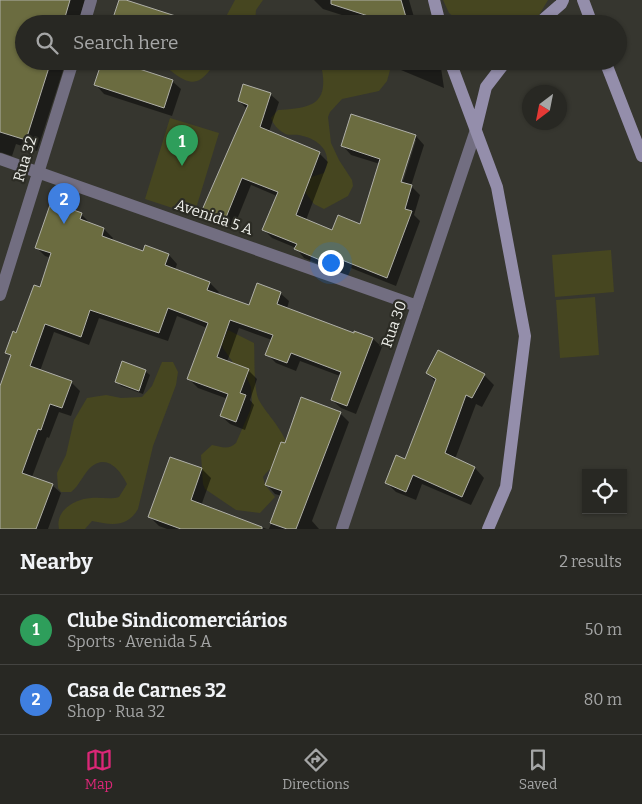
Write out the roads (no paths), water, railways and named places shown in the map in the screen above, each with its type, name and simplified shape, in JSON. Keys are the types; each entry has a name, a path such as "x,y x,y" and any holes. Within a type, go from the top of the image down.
{"main road":[{"path":"434,0 437,15"},
{"path":"548,15 561,4 562,0"},
{"path":"583,0 589,15"},
{"path":"453,70 497,187 525,336 506,487 488,529"},
{"path":"476,130 486,87 499,70"},
{"path":"609,70 642,156"}],"street":[{"path":"87,15 92,0"},
{"name":"Rua 32","path":"0,295 69,70"},
{"name":"Rua 30","path":"342,529 476,130"},
{"name":"Avenida 5 A","path":"0,159 417,306"}],"place":[{"name":"Clube Sindicomerciários","path":"182,166"},
{"name":"Casa de Carnes 32","path":"64,224"}]}
